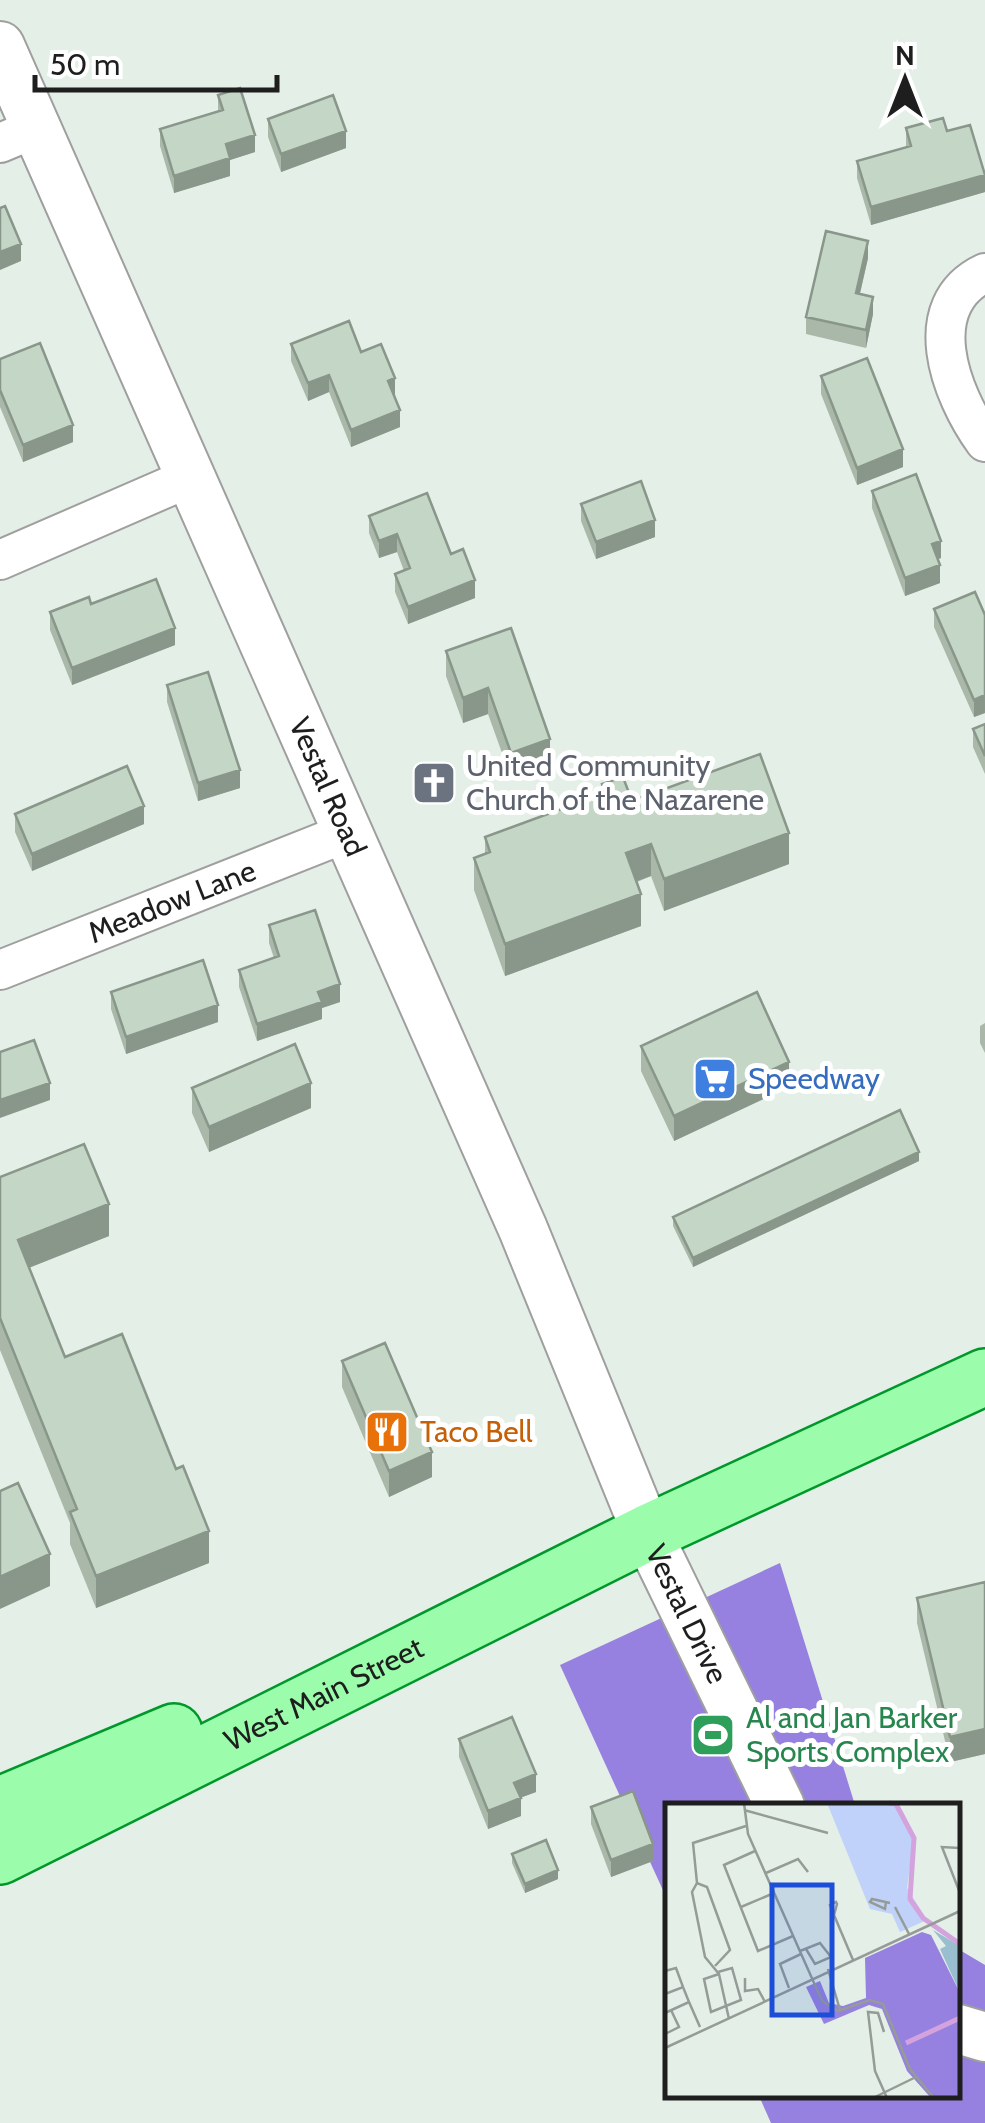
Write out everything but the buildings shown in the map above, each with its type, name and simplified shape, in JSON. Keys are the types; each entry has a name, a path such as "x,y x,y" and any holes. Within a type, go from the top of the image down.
{"main road":[{"name":"West Main Street","path":"0,1856 647,1533 985,1377"},
{"name":"West Main Street","path":"0,1805 647,1533"}],"street":[{"name":"Vestal Road","path":"0,46 18,136 191,477 523,1229 647,1533"},
{"path":"985,273 964,283 954,297 945,332 954,375 985,442"},
{"path":"0,560 191,477"},
{"name":"Meadow Lane","path":"0,970 346,833"},
{"name":"Vestal Drive","path":"647,1533 779,1803"},
{"path":"960,2031 985,2037"}],"shaded area":[{"name":"Al and Jan Barker Sports Complex","path":"780,1563 854,1803 665,1803 665,1895 560,1665"},
{"path":"960,1950 985,1965 985,2123 771,2123 760,2098 960,2098"}],"place":[{"name":"United Community Church of the Nazarene","path":"434,783"},
{"name":"Speedway","path":"715,1079"},
{"name":"Taco Bell","path":"387,1432"},
{"name":"Al and Jan Barker Sports Complex","path":"713,1735"}]}
